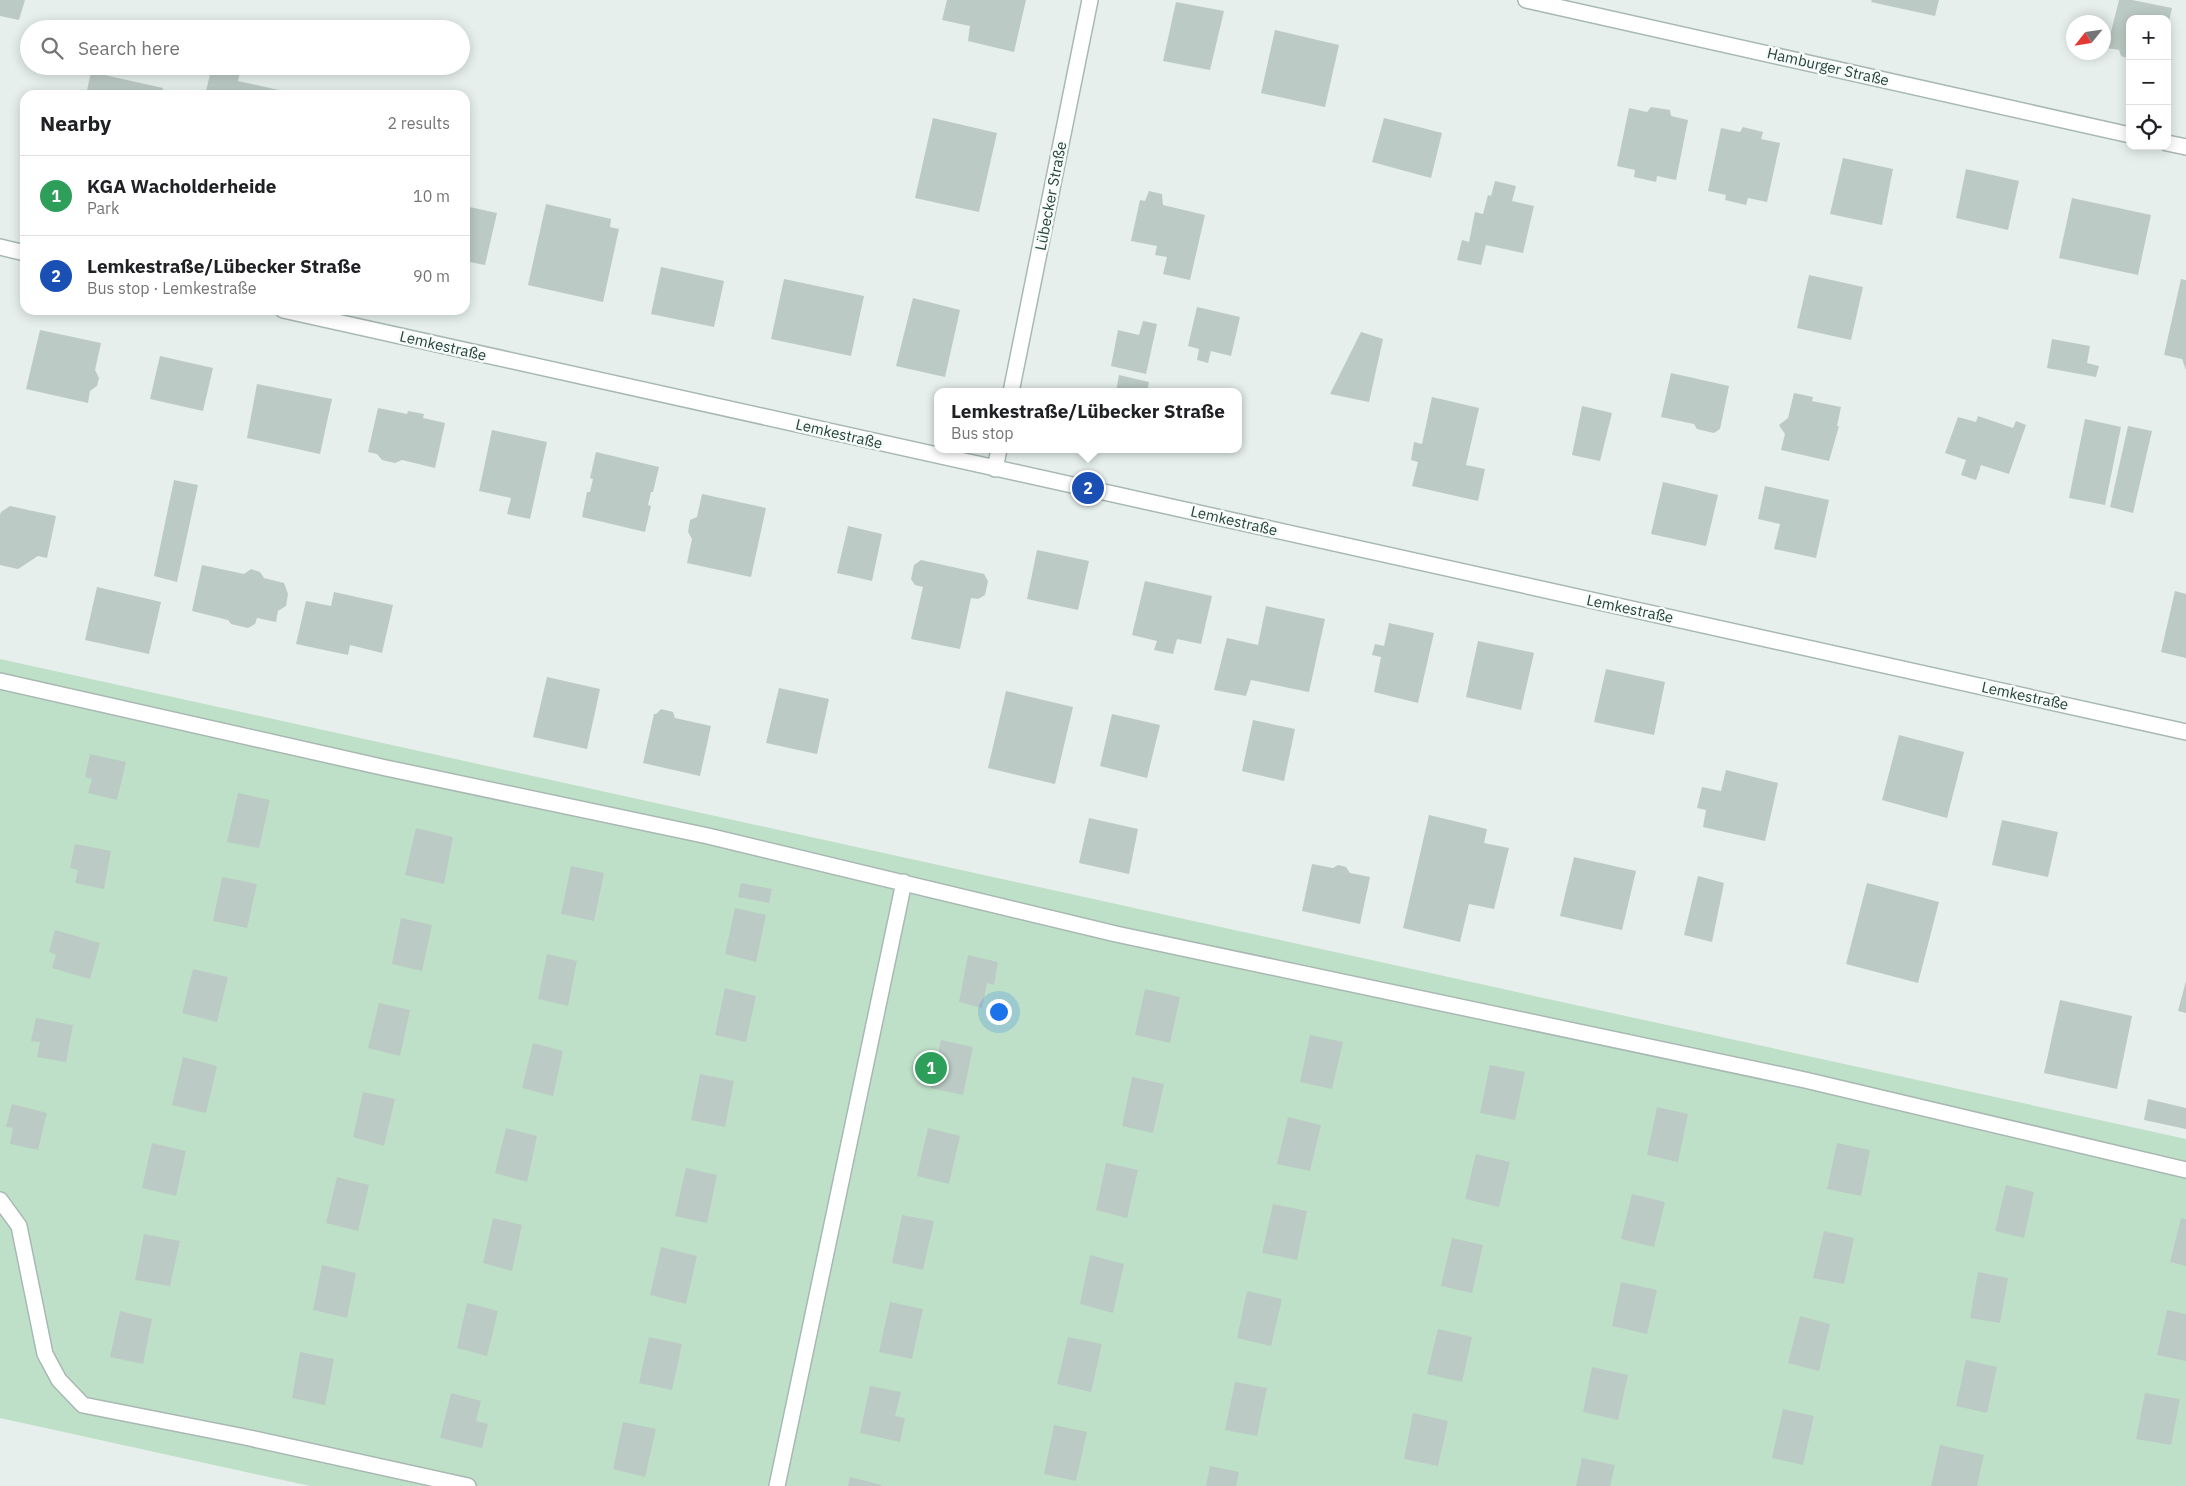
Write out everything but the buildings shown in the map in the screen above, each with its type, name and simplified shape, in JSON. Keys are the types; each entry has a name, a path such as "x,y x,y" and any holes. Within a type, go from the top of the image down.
{"street":[{"name":"Lübecker Straße","path":"1012,388 1090,0"},
{"name":"Hamburger Straße","path":"1526,0 2126,134"},
{"path":"2171,144 2186,148"},
{"path":"0,247 20,252"},
{"name":"Lemkestraße","path":"305,315 2186,732"},
{"path":"995,469 998,453"},
{"path":"0,682 386,768 708,836 1116,934 1805,1080 2186,1170"},
{"path":"776,1486 904,882"},
{"path":"0,1200 19,1226 45,1354 59,1380 83,1406 245,1437 468,1486"}],"green space":[{"path":"0,659 2186,1139 2186,1486 310,1486 0,1418"}],"place":[{"name":"Lemkestraße/Lübecker Straße","path":"1088,488"},
{"name":"KGA Wacholderheide","path":"931,1068"}]}
